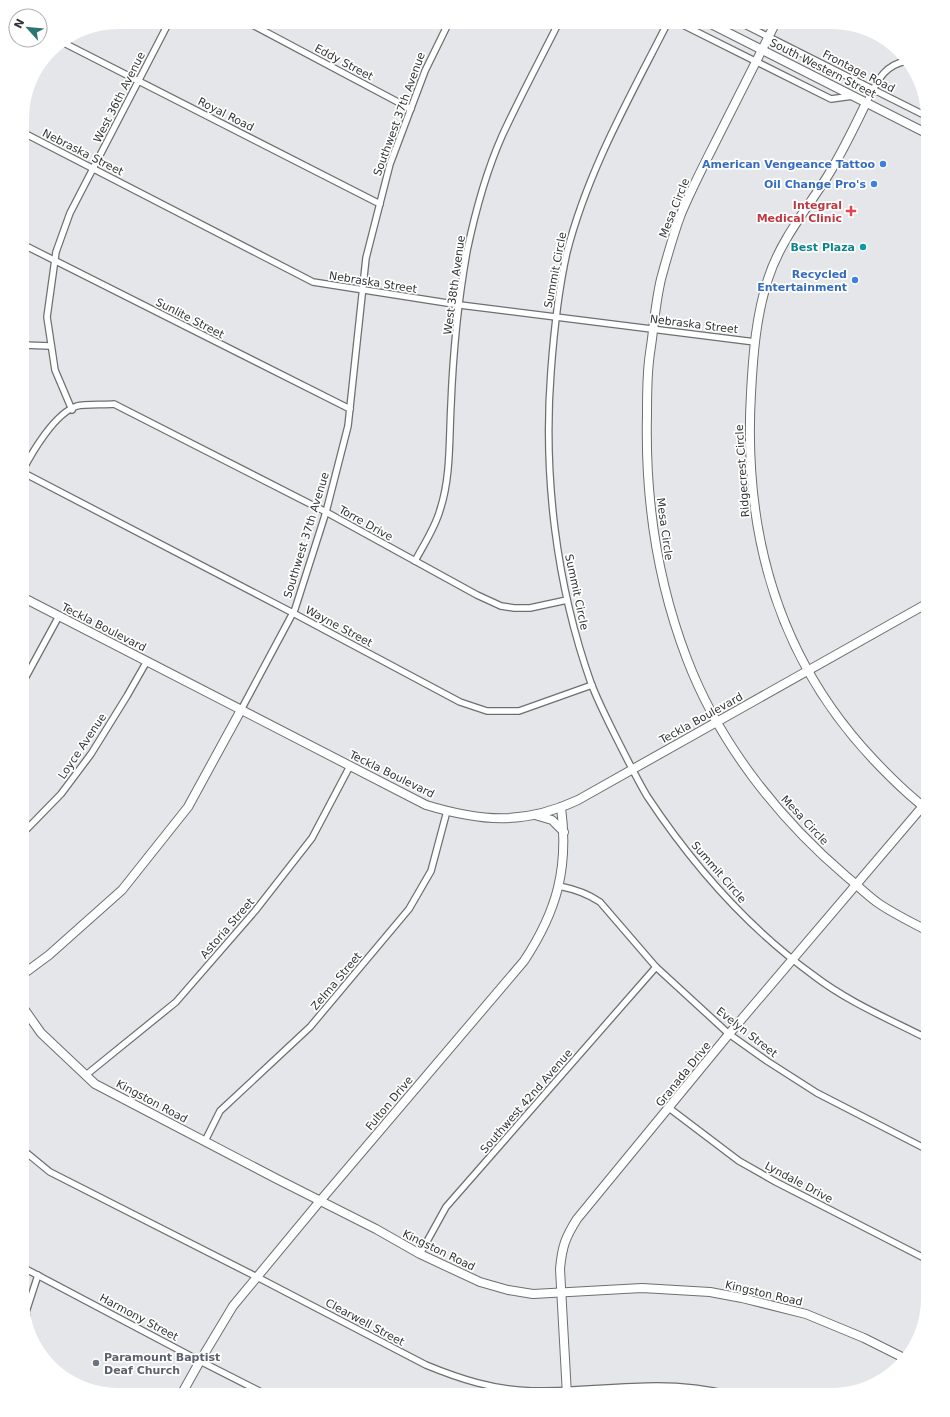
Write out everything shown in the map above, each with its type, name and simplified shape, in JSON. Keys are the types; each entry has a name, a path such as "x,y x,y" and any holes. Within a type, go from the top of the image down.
{"street":[{"name":"West 36th Avenue","path":"72,410 55,370 47,317 56,252 70,213 165,29"},
{"name":"Eddy Street","path":"260,29 411,109"},
{"name":"Southwest 37th Avenue","path":"29,970 49,955 122,890 188,807 293,613 326,512 348,426 366,258 390,164 425,71 446,29"},
{"name":"West 38th Avenue","path":"415,561 436,524 441,509 446,484 452,377 460,305 467,252 486,178 502,137 556,29"},
{"name":"Summit Circle","path":"664,29 614,130 587,189 567,252 560,285 549,394 549,451 557,540 567,600 592,685 608,721 646,793 690,856 716,887 744,916 793,960 833,990 921,1036"},
{"path":"690,29 831,99 853,96"},
{"name":"South Western Street","path":"721,29 921,130"},
{"name":"Frontage Road","path":"753,29 921,113"},
{"name":"Mesa Circle","path":"773,29 681,213 660,281 648,362 646,447 648,489 653,527 667,599 687,660 717,722 744,765 761,788 806,840 878,902 901,917 921,927"},
{"name":"Royal Road","path":"68,45 380,204"},
{"path":"866,103 880,77 887,69 896,63 901,62"},
{"name":"Ridgecrest Circle","path":"866,103 836,162 789,233 768,278 760,308 752,366 750,437 752,480 756,519 763,556 775,599 788,631 807,670 830,708 850,735 890,777 921,804"},
{"name":"Nebraska Street","path":"29,136 313,282 460,305 755,342"},
{"name":"Sunlite Street","path":"29,248 350,409"},
{"path":"29,345 51,346"},
{"name":"Torre Drive","path":"29,458 58,418 77,406 114,404 326,512 477,595 501,606 530,608 567,600"},
{"name":"Wayne Street","path":"29,476 460,702 487,711 519,711 592,685"},
{"name":"Teckla Boulevard","path":"29,601 426,805 476,817 496,818 515,818 561,808 590,794 921,607"},
{"path":"29,671 58,616"},
{"name":"Loyce Avenue","path":"29,827 61,794 91,754 147,661"},
{"name":"Astoria Street","path":"86,1075 176,1002 255,912 312,838 350,766"},
{"name":"Fulton Drive","path":"186,1388 233,1306 524,961 538,940 547,922 559,886 563,857 564,832 561,808"},
{"name":"Zelma Street","path":"205,1141 220,1111 310,1027 409,910 431,871 447,811"},
{"name":"Granada Drive","path":"567,1388 560,1292 560,1269 562,1250 567,1236 577,1219 729,1034 856,884 921,813"},
{"path":"534,814 552,820 564,832"},
{"name":"Evelyn Street","path":"559,886 577,890 600,902 656,967 729,1034 767,1061 817,1093 921,1146"},
{"name":"Southwest 42nd Avenue","path":"420,1254 446,1207 656,967"},
{"name":"Kingston Road","path":"29,1016 41,1033 95,1084 376,1229 420,1254 480,1282 508,1290 533,1294 642,1288 710,1292 742,1298 806,1314 864,1338 900,1356"},
{"name":"Lyndale Drive","path":"669,1108 738,1161 921,1256"},
{"name":"Clearwell Street","path":"29,1155 50,1172 426,1365 451,1376 480,1384 505,1388"},
{"name":"Harmony Street","path":"29,1270 254,1388"},
{"path":"29,1302 38,1275"},
{"name":"Clearwell Street","path":"627,1388 657,1386 686,1388"}],"place":[{"name":"American Vengeance Tattoo","path":"883,164"},
{"name":"Oil Change Pro's","path":"874,184"},
{"name":"Integral Medical Clinic","path":"851,211"},
{"name":"Best Plaza","path":"863,247"},
{"name":"Recycled Entertainment","path":"855,280"},
{"name":"Paramount Baptist Deaf Church","path":"96,1363"}]}
